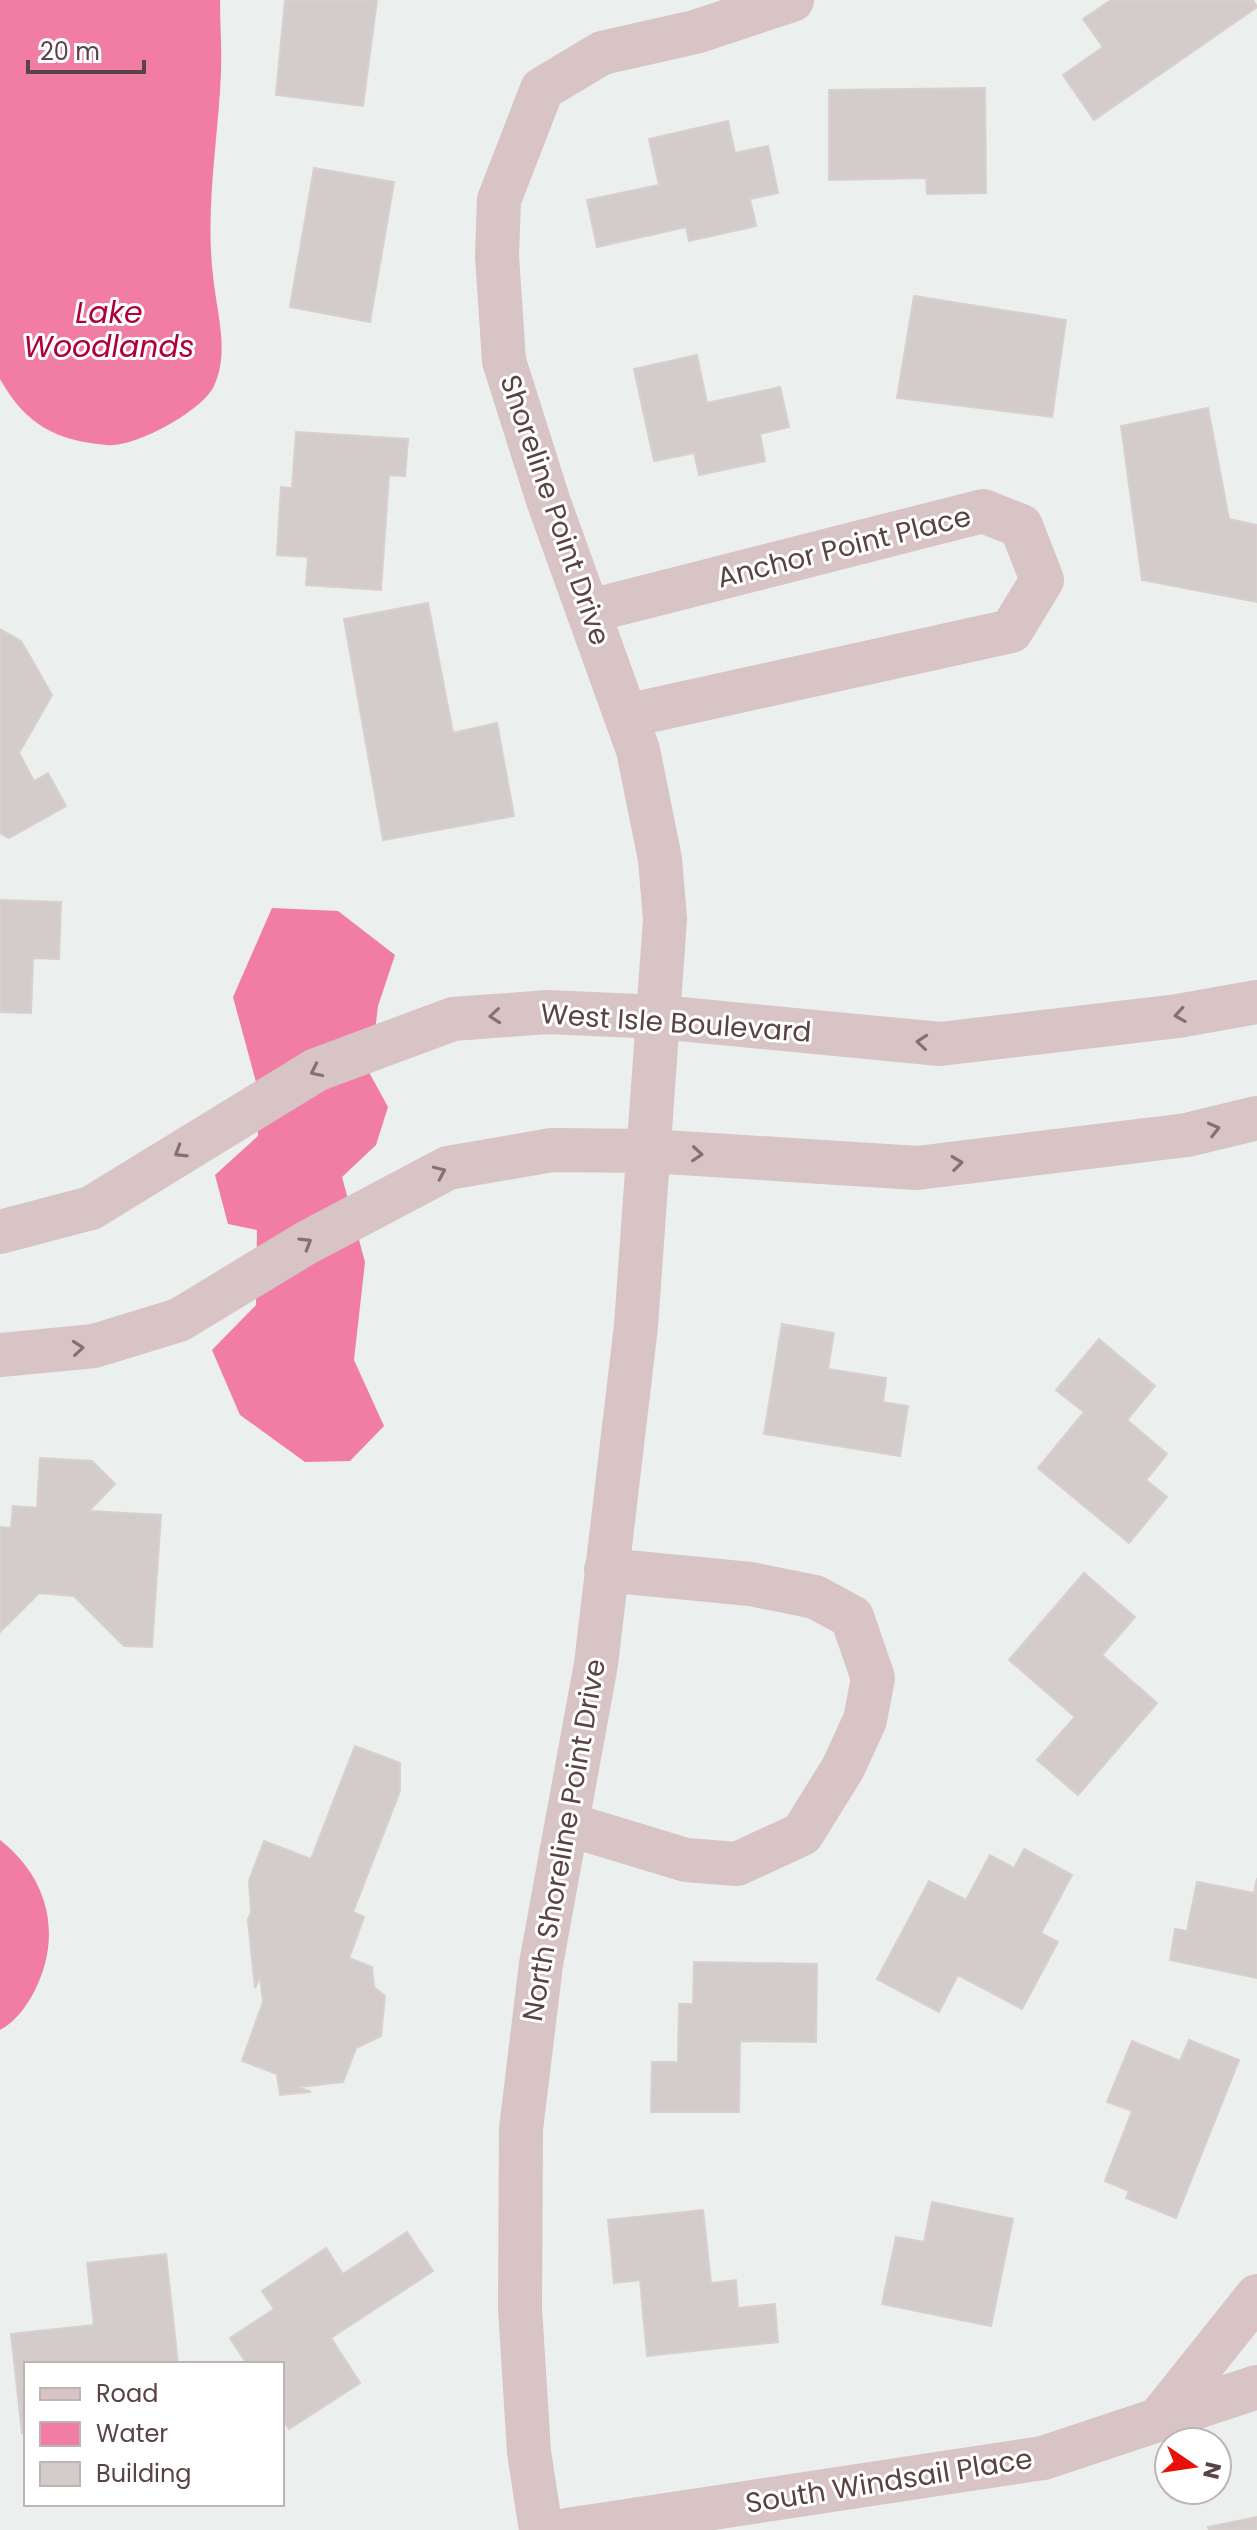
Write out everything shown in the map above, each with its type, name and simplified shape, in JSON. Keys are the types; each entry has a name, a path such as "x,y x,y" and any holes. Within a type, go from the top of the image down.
{"street":[{"name":"Shoreline Point Drive","path":"649,1151 665,919 660,859 638,750 534,459 504,361 497,256 499,200 542,89 602,53 695,32 792,0"},
{"name":"Anchor Point Place","path":"590,611 983,511 1021,526 1042,580 1011,631 626,716"},
{"name":"West Isle Boulevard","path":"0,1232 91,1208 316,1070 453,1019 548,1012 660,1017 940,1044 1178,1016 1257,1002"},
{"path":"0,1355 94,1346 179,1320 245,1284 306,1243 448,1168 552,1150 649,1151 917,1168 1187,1135 1257,1118"},
{"name":"North Shoreline Point Drive","path":"541,2530 529,2452 520,2308 521,2129 539,1979 596,1664 636,1326 649,1151"},
{"path":"567,1824 686,1860 737,1864 802,1834 843,1768 865,1720 873,1678 852,1617 815,1597 750,1584 606,1570"},
{"path":"1158,2420 1257,2296"},
{"name":"South Windsail Place","path":"567,2530 1043,2458 1257,2387"}],"water":[{"name":"Lake Woodlands","path":"0,0 220,0 221,73 210,231 221,361 214,386 207,396 166,426 134,441 107,445 57,434 31,419 0,379"},
{"path":"272,908 338,911 395,955 378,1006 370,1074 388,1107 376,1145 342,1177 365,1262 354,1360 384,1426 350,1461 305,1462 240,1415 212,1350 256,1305 257,1230 228,1224 215,1175 258,1136 256,1082 233,997"},
{"path":"0,1840 17,1856 40,1891 49,1931 48,1952 33,1994 19,2014 0,2030"}],"building":[{"path":"285,0 377,0 363,106 276,95"},
{"path":"1111,0 1253,0 1257,7 1094,120 1063,75 1103,47 1083,19"},
{"path":"985,88 986,193 927,194 926,178 829,180 829,90"},
{"path":"728,121 735,153 768,146 778,193 750,199 756,226 689,241 686,227 597,247 587,200 659,185 649,139"},
{"path":"314,168 394,182 370,322 290,307"},
{"path":"914,296 1066,320 1052,417 897,398"},
{"path":"697,355 707,403 780,387 789,427 760,434 765,461 699,475 694,453 654,461 634,369"},
{"path":"1208,408 1229,519 1257,525 1257,602 1142,580 1121,426"},
{"path":"296,432 408,439 405,476 389,475 381,590 306,585 308,557 277,555 281,487 292,488"},
{"path":"428,603 453,733 497,723 514,816 383,840 344,619"},
{"path":"0,629 21,641 52,695 19,753 34,781 48,773 66,806 9,838 0,833"},
{"path":"0,900 61,902 59,959 33,958 31,1013 0,1012"},
{"path":"782,1324 834,1333 828,1369 886,1378 883,1402 908,1406 900,1456 764,1434"},
{"path":"1099,1339 1155,1386 1127,1420 1167,1454 1146,1480 1167,1497 1129,1543 1038,1468 1084,1412 1056,1390"},
{"path":"40,1458 92,1461 115,1484 89,1511 161,1515 152,1647 124,1646 74,1596 39,1593 0,1632 0,1527 11,1528 13,1506 37,1508"},
{"path":"1084,1573 1135,1617 1102,1655 1157,1703 1078,1795 1037,1760 1075,1717 1009,1660"},
{"path":"355,1746 400,1763 400,1791 353,1912 364,1917 349,1958 372,1967 374,1987 385,1996 381,2036 356,2048 343,2082 298,2087 311,2092 280,2095 277,2074 242,2061 263,2002 260,1976 255,1988 248,1920 251,1912 249,1881 264,1841 311,1859"},
{"path":"1024,1849 1072,1875 1041,1933 1058,1942 1022,2009 958,1975 939,2012 877,1979 929,1881 966,1900 990,1855 1014,1868"},
{"path":"1257,1878 1257,1978 1170,1960 1175,1929 1187,1931 1197,1882 1254,1893"},
{"path":"694,1962 817,1964 816,2042 740,2041 739,2112 651,2112 652,2062 678,2062 679,2004 693,2004"},
{"path":"1189,2040 1239,2060 1176,2218 1126,2198 1129,2191 1105,2181 1132,2111 1107,2102 1132,2041 1180,2061"},
{"path":"932,2202 1013,2219 991,2326 882,2304 896,2237 924,2242"},
{"path":"703,2210 711,2283 736,2280 738,2308 775,2304 778,2342 647,2356 640,2280 614,2283 608,2220"},
{"path":"407,2232 433,2271 331,2338 360,2383 289,2429 284,2421 284,2362 246,2362 230,2338 274,2309 262,2291 326,2248 343,2274"},
{"path":"166,2254 178,2362 24,2362 22,2433 11,2334 94,2325 87,2263"},
{"path":"1257,2517 1257,2530 1209,2530 1208,2527"}]}
